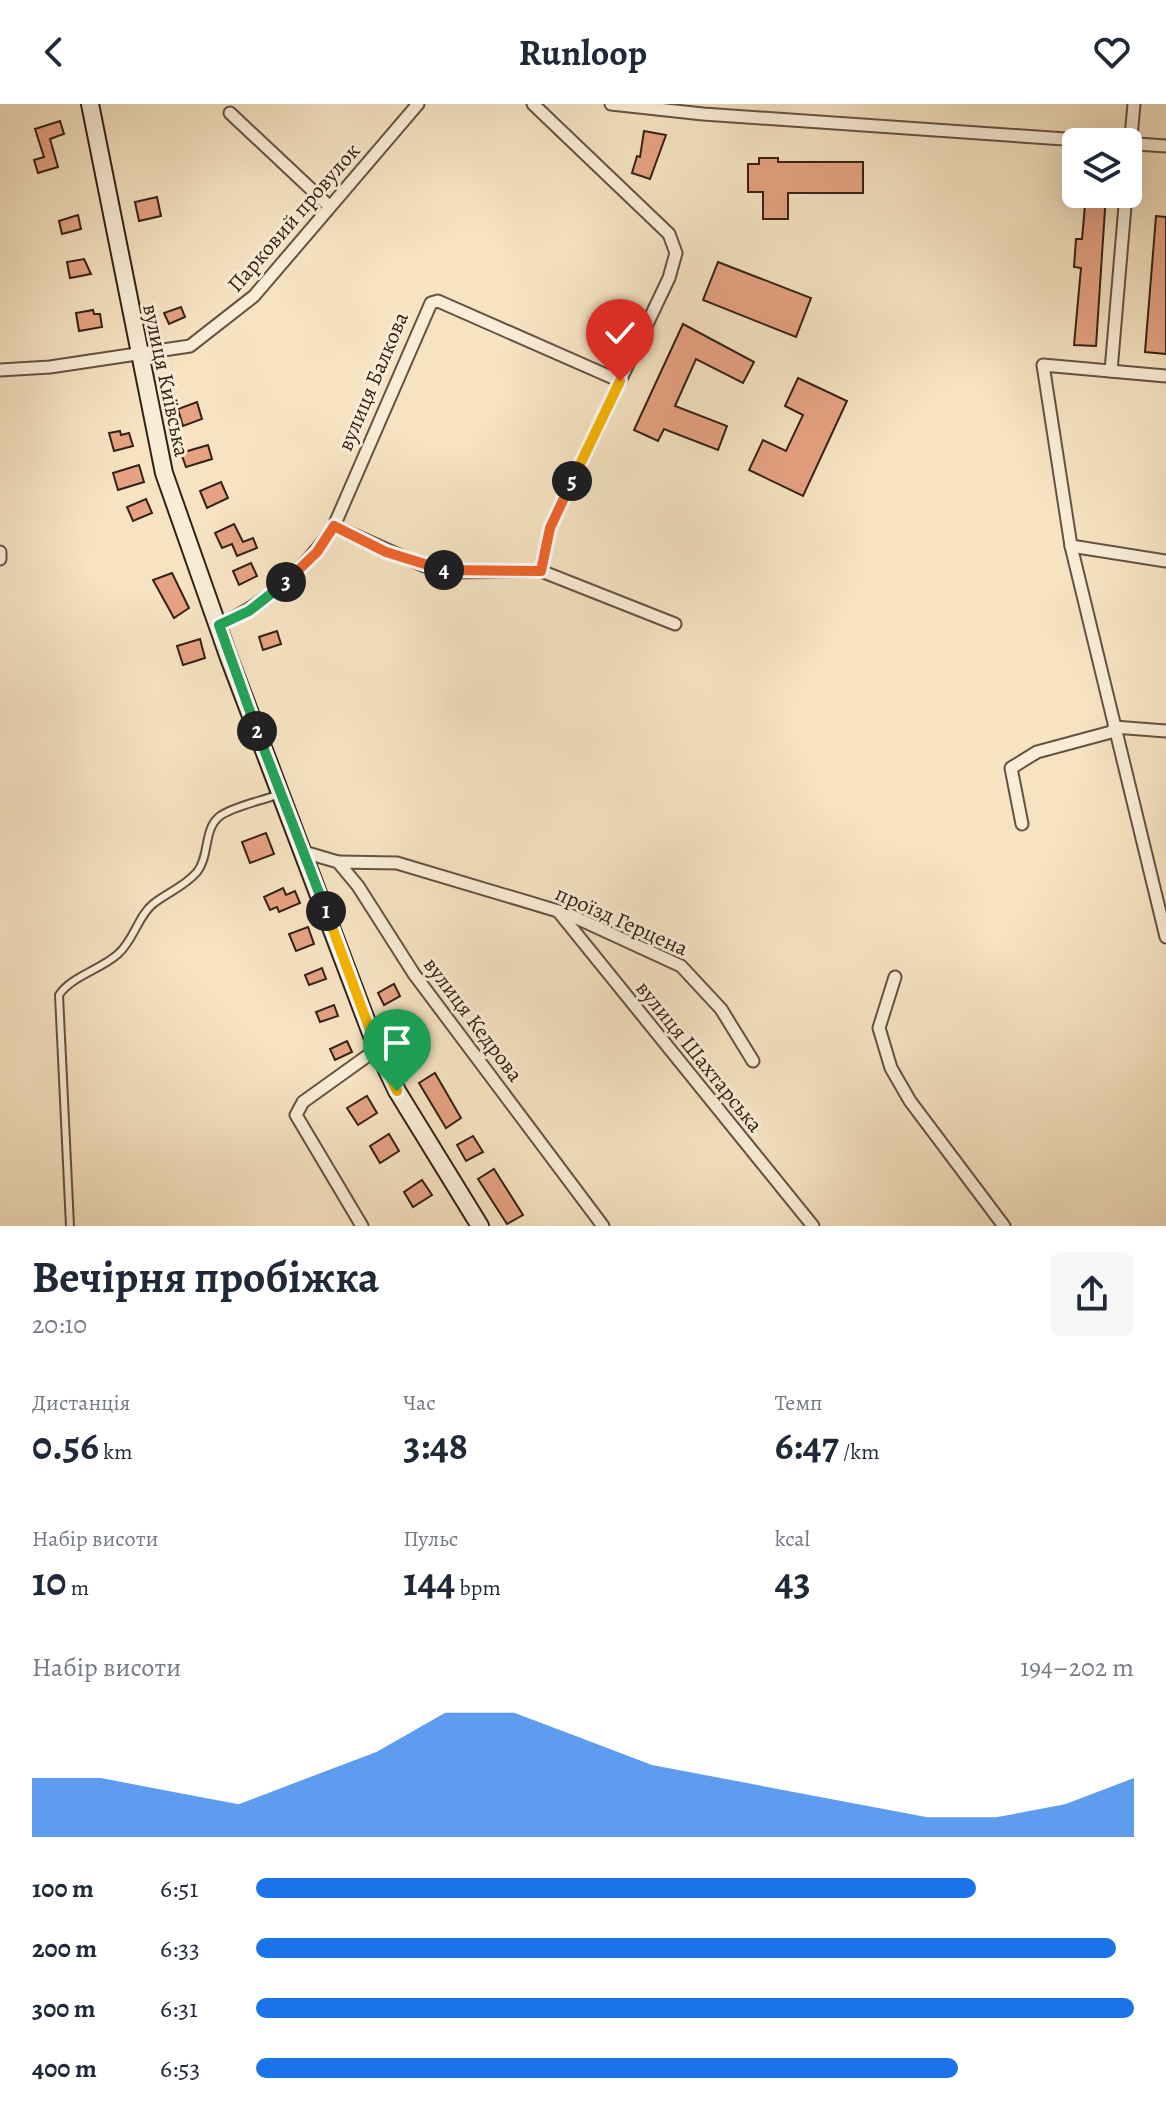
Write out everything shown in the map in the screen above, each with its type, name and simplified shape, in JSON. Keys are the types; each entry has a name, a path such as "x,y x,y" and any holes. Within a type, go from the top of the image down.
{"main road":[{"name":"вулиця Київська","path":"90,104 164,473 281,794"},
{"path":"281,794 377,1049 397,1091 480,1226"}],"street":[{"name":"Парковий провулок","path":"0,370 138,355 190,346 254,296 418,104"},
{"path":"533,104 669,234 676,253 669,278 550,528 541,571"},
{"path":"611,104 641,109 1062,137"},
{"path":"1131,128 1134,104"},
{"path":"230,113 329,206"},
{"path":"1142,143 1166,146"},
{"path":"1111,371 1125,208"},
{"name":"вулиця Балкова","path":"219,625 249,611 317,552 334,526 431,303 438,301 620,381"},
{"path":"1166,376 1043,365 1071,546 1114,729 1164,916 1166,937"},
{"path":"334,526 424,566 455,572 541,571 675,624"},
{"path":"1071,546 1166,561"},
{"path":"0,552 0,559"},
{"path":"1022,824 1011,768 1037,752 1114,729 1166,731"},
{"path":"304,852 338,862"},
{"name":"проїзд Герцена","path":"338,862 397,863 558,911 681,966 721,1009 753,1061"},
{"name":"вулиця Кедрова","path":"338,862 358,886 414,974 603,1226"},
{"name":"вулиця Шахтарська","path":"558,911 813,1226"},
{"path":"895,977 879,1028 891,1068 918,1111 1004,1226"},
{"path":"362,1226 296,1115 303,1102 377,1049"}],"lane":[{"path":"70,1226 59,995 66,985 100,969 120,953 152,905 178,891 195,875 203,864 211,829 220,816 281,794"}],"building":[{"path":"60,121 64,134 50,139 58,167 38,173 34,160 44,157 35,129"},
{"path":"644,131 666,135 650,179 632,173 637,156 640,157"},
{"path":"759,158 778,158 778,162 863,162 863,193 788,193 788,219 763,219 763,192 748,192 748,164 759,164"},
{"path":"157,197 161,216 139,221 135,202"},
{"path":"1085,208 1105,208 1096,346 1074,345 1081,268 1074,267 1076,239 1082,239"},
{"path":"78,215 81,229 62,234 59,221"},
{"path":"1156,216 1166,217 1166,354 1145,352"},
{"path":"84,259 91,274 70,278 67,262"},
{"path":"718,262 811,298 796,337 703,300"},
{"path":"181,307 185,317 169,324 164,313"},
{"path":"93,310 94,314 100,314 102,327 79,331 76,313"},
{"path":"683,324 754,362 743,383 696,359 675,406 727,426 718,450 664,429 658,441 634,430"},
{"path":"798,378 847,401 803,496 749,470 763,440 786,451 803,415 785,406"},
{"path":"197,402 202,419 183,426 178,409"},
{"path":"120,431 121,435 129,433 133,446 114,451 109,433"},
{"path":"208,445 212,459 186,467 181,453"},
{"path":"139,465 144,482 118,490 113,473"},
{"path":"221,482 228,498 207,508 200,491"},
{"path":"146,499 152,513 133,521 127,507"},
{"path":"234,524 243,542 253,538 257,548 237,556 232,544 222,548 215,533"},
{"path":"251,563 257,576 239,585 233,571"},
{"path":"172,573 189,608 174,618 153,580"},
{"path":"277,631 281,644 263,650 259,637"},
{"path":"200,639 205,658 183,665 177,646"},
{"path":"266,833 274,854 250,863 242,842"},
{"path":"283,888 286,895 295,891 300,903 279,912 277,907 270,910 264,897"},
{"path":"308,927 314,944 296,951 289,934"},
{"path":"322,968 326,979 309,985 305,975"},
{"path":"394,984 400,996 384,1005 378,993"},
{"path":"334,1005 338,1016 320,1022 316,1012"},
{"path":"413,1037 422,1053 404,1062 396,1046"},
{"path":"347,1041 352,1052 335,1060 330,1049"},
{"path":"435,1073 461,1118 446,1128 419,1083"},
{"path":"367,1096 377,1113 358,1125 347,1108"},
{"path":"389,1134 399,1151 380,1163 370,1146"},
{"path":"473,1136 483,1152 466,1161 457,1145"},
{"path":"494,1169 523,1215 507,1224 478,1179"},
{"path":"422,1180 432,1195 413,1207 404,1192"}],"route":[{"path":"397,1091 377,1049 219,625 249,611 278,589 317,552 334,526 386,552 424,566 455,572 541,571 550,528 620,381"}]}
